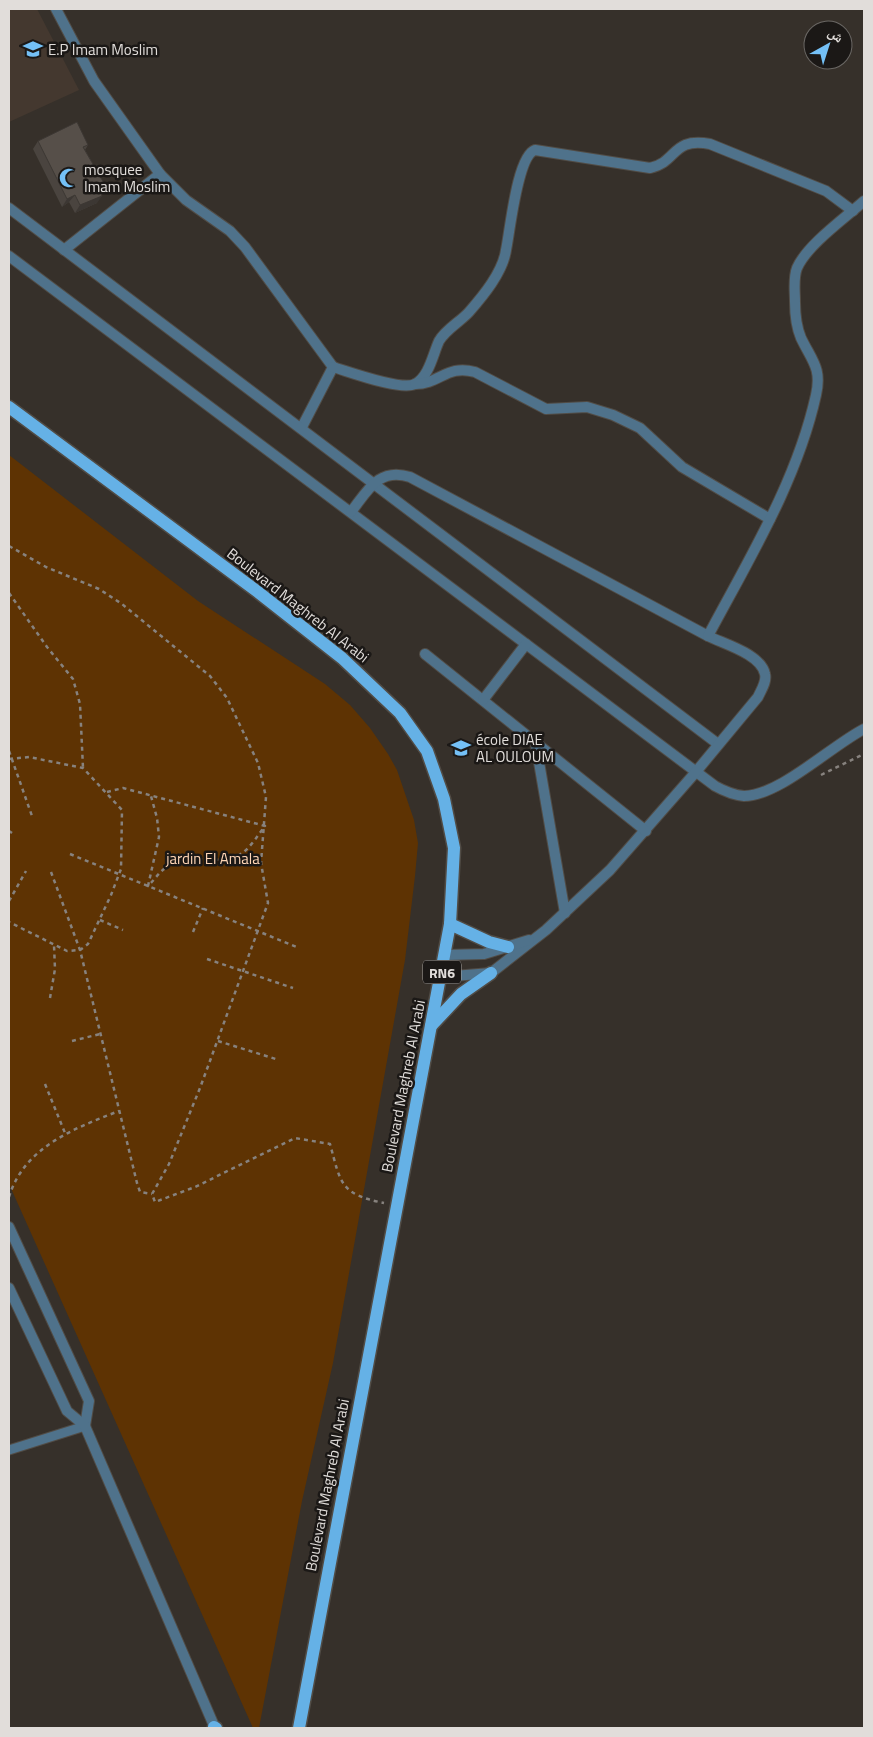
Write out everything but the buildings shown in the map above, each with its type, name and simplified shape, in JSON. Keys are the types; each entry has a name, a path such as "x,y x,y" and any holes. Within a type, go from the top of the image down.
{"main road":[{"name":"Boulevard Maghreb Al Arabi","path":"9,407 342,658 400,713 427,751 444,799 454,848 450,924 299,1728"},
{"path":"450,924 489,942 508,947"},
{"path":"431,1026 461,994 490,973"}],"street":[{"path":"56,9 94,81 160,174 186,200 230,231 245,247 333,367 403,386 431,382 450,370 462,368 475,372 546,409 586,407 613,415 640,428 682,468 770,519"},
{"path":"415,384 423,376 440,340 469,312 499,270 506,253 513,205 530,152 535,150 650,168 660,166 683,144 696,142 710,144 826,191 853,211"},
{"path":"64,250 160,174"},
{"path":"708,636 770,519 803,440 818,379 817,366 797,329 795,288 797,268 812,248 864,201"},
{"path":"9,208 302,427 718,744"},
{"path":"9,256 695,773 730,794 745,796 771,790 833,747 864,729"},
{"path":"302,427 333,367"},
{"path":"351,512 374,482 388,475 399,473 416,480 755,660 766,675 764,685 758,696 695,773 610,870 565,913 490,973 441,976"},
{"path":"484,700 526,644"},
{"path":"425,654 484,700 536,745 646,831"},
{"path":"536,745 565,913"},
{"path":"444,955 484,954 537,937"},
{"path":"9,1227 89,1401 85,1426"},
{"path":"9,1288 67,1411 85,1426 215,1728"}],"lane":[{"path":"9,1450 85,1426"}],"path":[{"path":"9,546 46,567 99,589 122,604 210,676 227,698 258,763 266,797 261,863 268,903 218,1042 169,1164 152,1194"},
{"path":"9,593 47,647 73,679 80,704 83,768"},
{"path":"9,751 10,759 32,816"},
{"path":"9,922 67,951 80,950 88,944 100,920 119,873 122,854 122,810 83,768 29,757 10,759"},
{"path":"107,792 123,788 265,826"},
{"path":"148,886 159,837 157,818 151,796"},
{"path":"148,886 158,872 175,862 196,858 217,860 240,855 265,826"},
{"path":"70,854 299,948"},
{"path":"9,900 26,871"},
{"path":"51,872 80,950 140,1192 152,1194"},
{"path":"193,932 203,908"},
{"path":"100,920 123,930"},
{"path":"50,998 55,970 54,945"},
{"path":"207,959 293,988"},
{"path":"72,1040 101,1034"},
{"path":"218,1042 279,1060"},
{"path":"45,1084 65,1133"},
{"path":"9,1197 12,1186 22,1169 41,1149 65,1133 119,1111"},
{"path":"152,1194 155,1202 195,1187 295,1138 330,1144 340,1181 359,1198 396,1205"}],"shaded area":[{"name":"E.P Imam Moslim","path":"9,9 37,9 79,90 9,122"}],"green space":[{"name":"jardin El Amala","path":"9,455 198,601 325,684 350,705 370,728 397,770 414,820 418,843 405,960 333,1363 302,1501 259,1728 253,1728 9,1184"}],"place":[{"name":"E.P Imam Moslim","path":"33,49"},
{"name":"mosquee Imam Moslim","path":"69,178"},
{"name":"école DIAE AL OULOUM","path":"461,748"}]}
